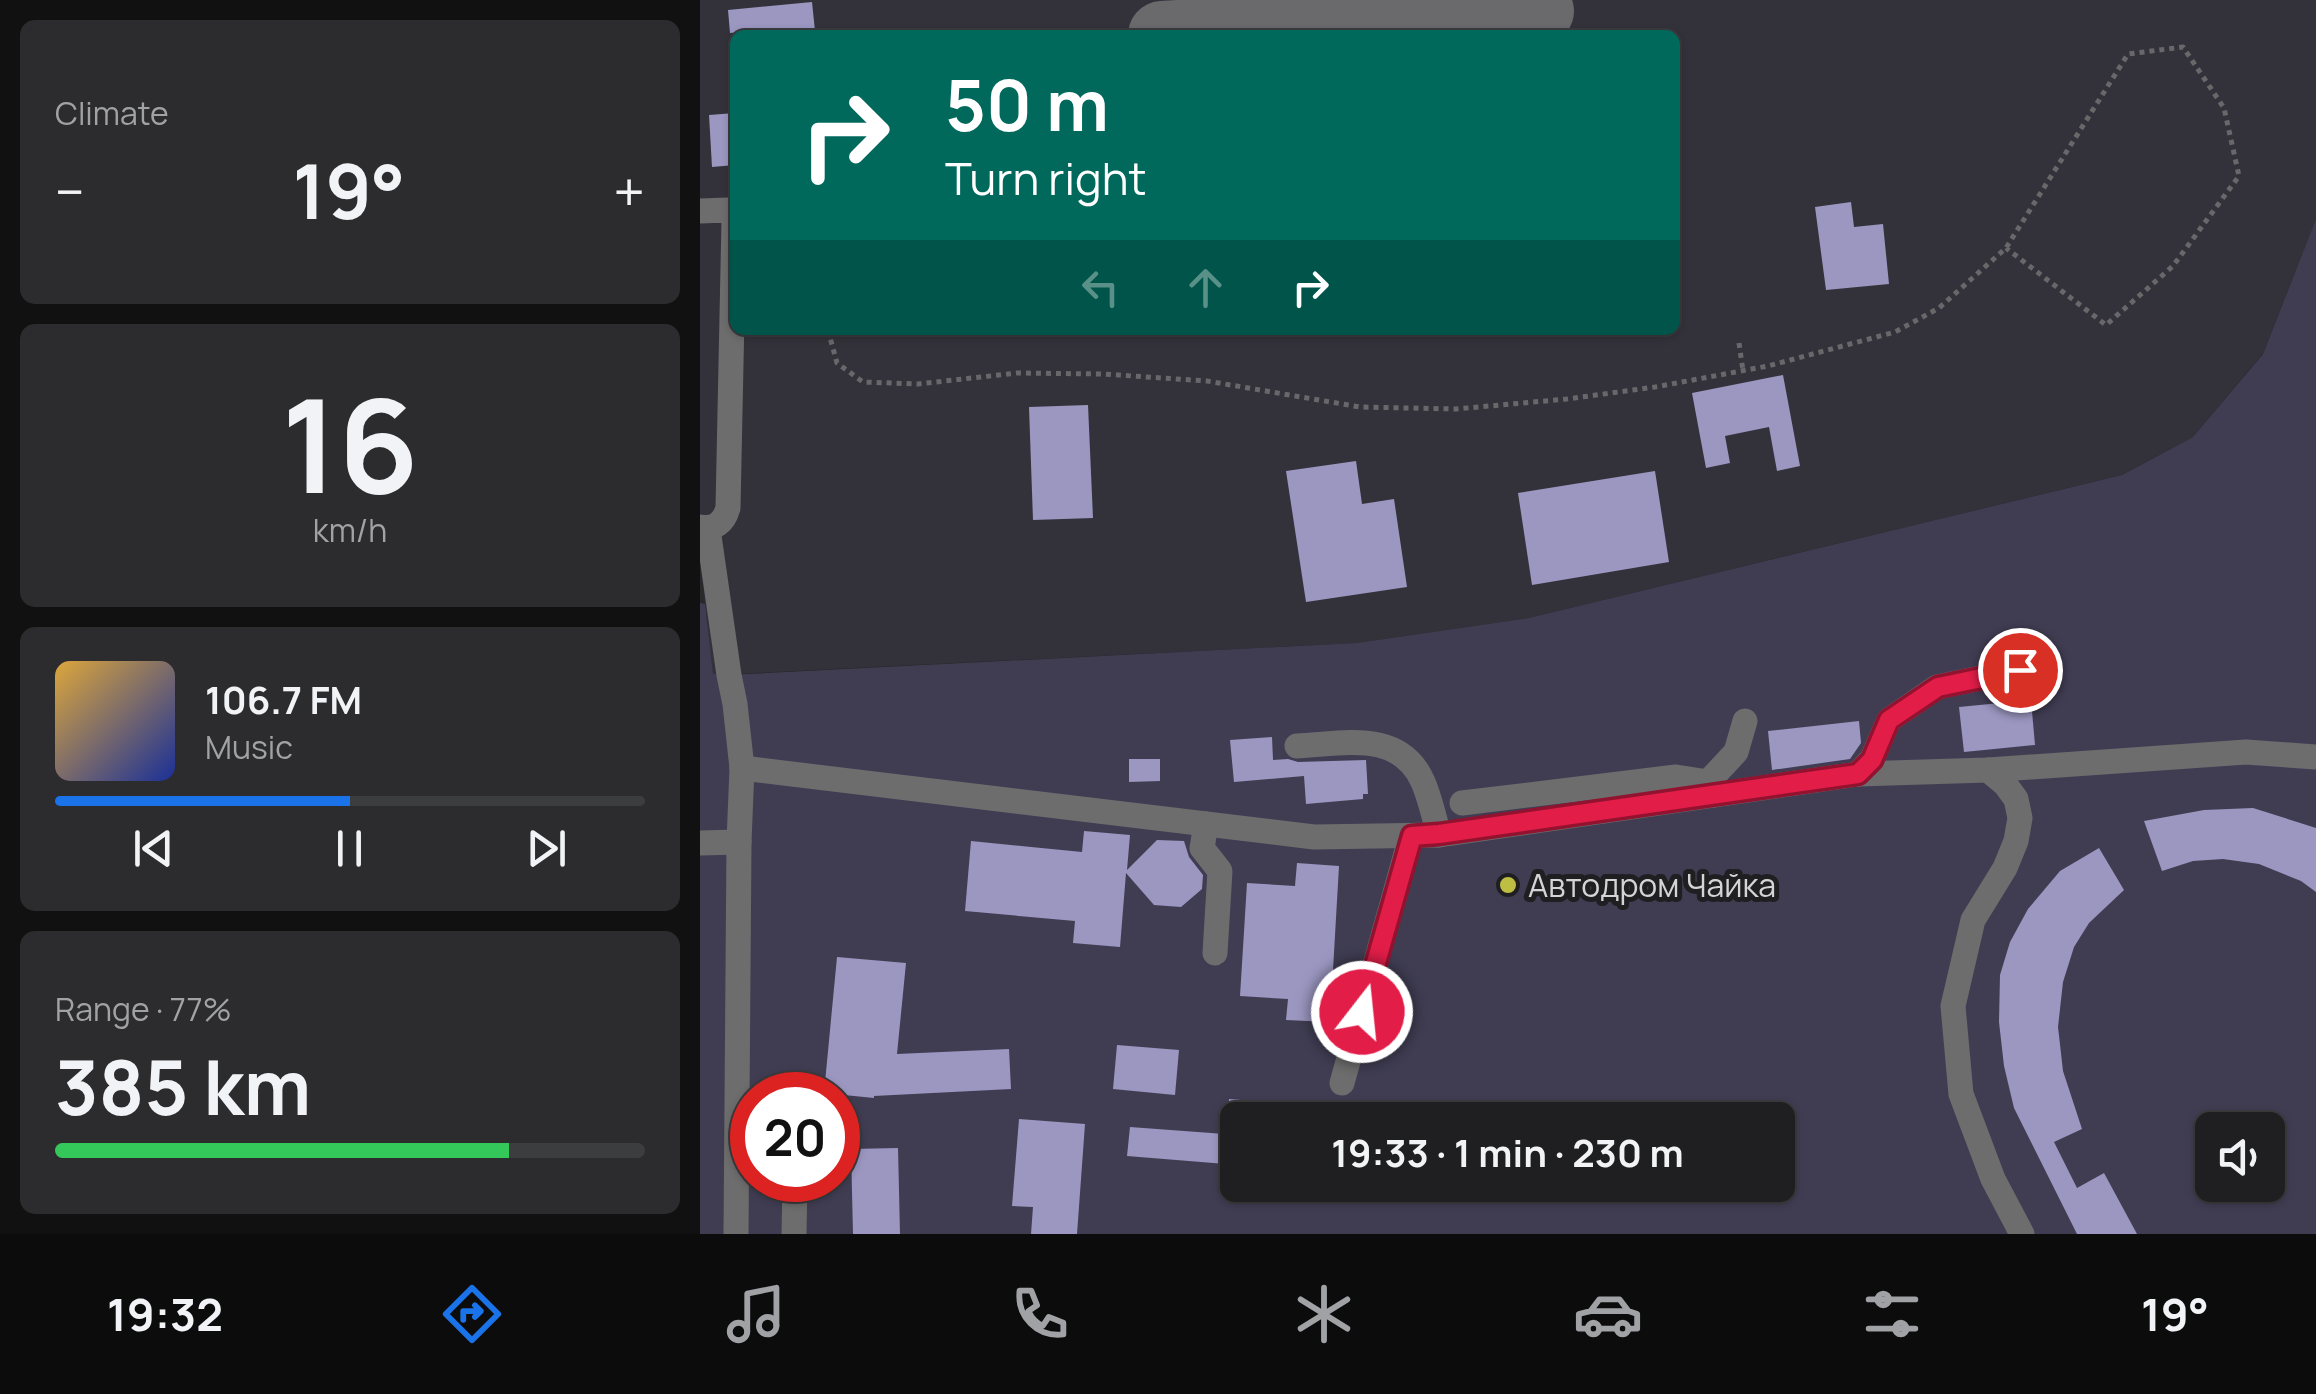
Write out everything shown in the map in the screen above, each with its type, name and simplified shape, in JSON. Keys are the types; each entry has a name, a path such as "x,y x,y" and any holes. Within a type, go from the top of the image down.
{"street":[{"path":"700,211 728,210 730,213"},
{"path":"732,335 728,508 725,518 704,528 735,704 742,768 739,842 743,1072"},
{"path":"1858,774 1872,760 1889,720 1938,687 2020,670"},
{"path":"1710,788 1736,752 1746,721"},
{"path":"1298,746 1374,742 1398,752 1414,766 1422,780 1439,834"},
{"path":"742,768 1314,837 1439,834 1710,788 1858,774 1988,770 2246,752 2316,758"},
{"path":"1988,770 2016,799 2020,818 2006,868 1973,920 1953,1006 1961,1094 1993,1178 2022,1234"},
{"path":"1462,803 1676,777 1710,788"},
{"path":"1206,824 1202,848 1220,871 1215,952"},
{"path":"1342,1083 1412,836"},
{"path":"700,844 739,842"},
{"path":"736,1234 738,1202"},
{"path":"794,1234 795,1202"}],"path":[{"path":"829,335 837,364 863,382 918,384 1017,373 1103,374 1207,381 1360,407 1456,410 1603,394 1743,371 1895,332 1939,308 2006,248 2128,54 2183,47 2224,108 2240,176 2173,266 2106,324 2006,248"},
{"path":"1739,342 1743,371"}],"shaded area":[{"path":"700,0 2316,0 2316,219 2263,353 2193,437 2121,475 1529,618 1357,643 713,675 700,558"},
{"name":"Автодром Чайка","path":"2316,219 2316,1234 700,1234 700,603 705,604 713,674 729,675 1357,643 1529,618 2122,475 2193,437 2263,354"}],"building":[{"path":"812,2 815,30 784,28 730,33 728,10"},
{"path":"730,113 730,165 712,167 709,115"},
{"path":"1851,202 1854,227 1883,224 1889,284 1826,290 1815,207"},
{"path":"1783,375 1800,466 1777,471 1769,427 1725,436 1730,463 1706,468 1692,393"},
{"path":"1088,405 1093,518 1033,520 1029,407"},
{"path":"1356,461 1362,504 1394,499 1407,587 1306,602 1286,471"},
{"path":"1655,471 1669,562 1532,585 1518,493"},
{"path":"2031,700 2035,745 1964,752 1959,707"},
{"path":"1859,721 1861,743 1850,759 1772,770 1768,731"},
{"path":"1272,737 1273,760 1366,760 1368,794 1363,794 1363,799 1306,804 1304,776 1234,782 1230,740"},
{"path":"1129,759 1160,759 1160,781 1129,782"},
{"path":"2253,808 2316,828 2316,892 2301,881 2259,864 2223,859 2193,861 2162,871 2144,821 2204,810"},
{"path":"1084,831 1130,835 1127,870 1157,840 1184,841 1189,857 1203,875 1202,889 1181,907 1154,905 1126,873 1120,947 1073,943 1075,921 965,911 971,841 1082,852"},
{"path":"2099,848 2124,890 2089,923 2074,947 2063,982 2058,1027 2063,1071 2082,1129 2054,1142 2077,1188 2104,1173 2137,1234 2077,1234 2014,1108 1999,1022 2000,975 2010,942 2028,909 2060,871"},
{"path":"1297,863 1339,866 1330,1022 1286,1020 1288,999 1240,996 1247,883 1295,886"},
{"path":"837,957 906,963 897,1054 1009,1049 1011,1089 874,1098 860,1097 860,1072 826,1072"},
{"path":"1117,1045 1179,1050 1175,1095 1113,1089"},
{"path":"1019,1119 1085,1124 1077,1234 1031,1234 1033,1207 1012,1206"},
{"path":"1130,1127 1220,1134 1220,1164 1127,1156"},
{"path":"898,1148 900,1234 853,1234 852,1202 860,1202 860,1149"}],"taxiway":[{"path":"1241,30 1540,11"}],"place":[{"name":"Автодром Чайка","path":"1508,885"}],"route":[{"path":"1362,1012 1412,836 1858,774 1872,760 1889,720 1938,687 2020,670"}]}
